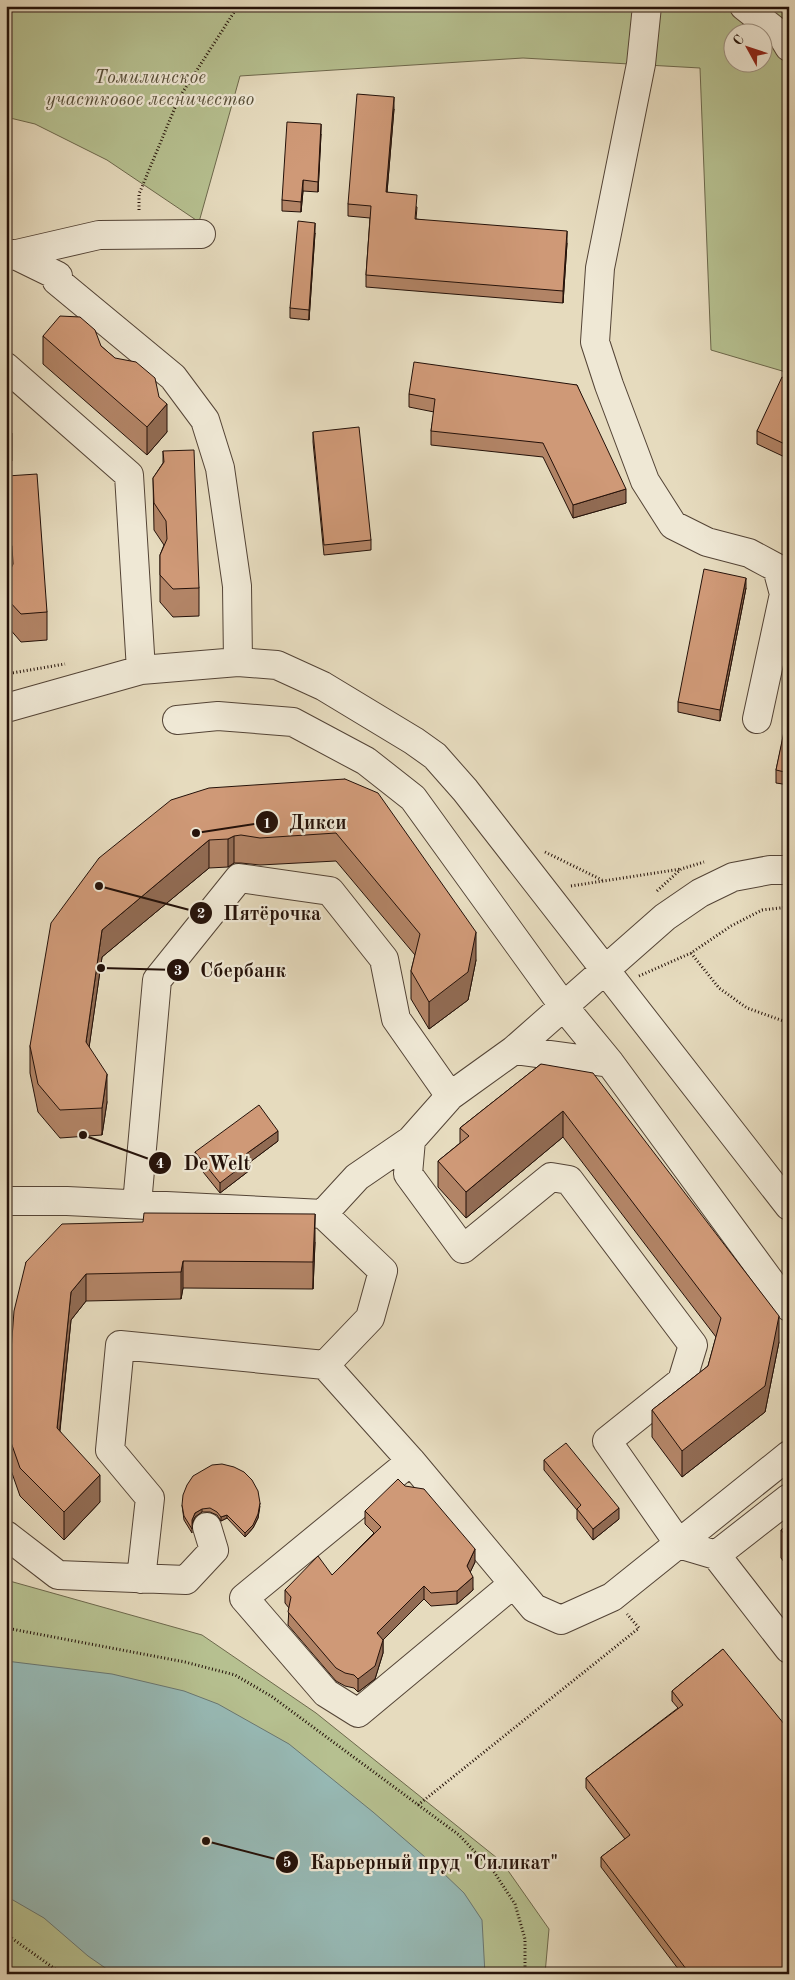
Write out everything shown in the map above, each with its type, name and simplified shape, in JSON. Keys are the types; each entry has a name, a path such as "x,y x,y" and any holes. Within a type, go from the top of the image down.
{"street":[{"path":"647,6 642,64 600,268 596,342 609,386 646,481 673,525 707,542 749,553 777,568 784,594 758,719"},
{"path":"744,6 783,38 789,47"},
{"path":"9,255 98,235 201,234"},
{"path":"9,255 58,276 57,281 173,377 205,420 220,468 237,586 238,662"},
{"path":"6,367 129,475 140,670"},
{"path":"6,708 140,670 238,662 277,666 323,686 372,714 434,756 465,790 789,1206"},
{"path":"177,720 218,716 293,722 366,761 413,798 564,1007 610,1063 789,1307"},
{"path":"323,1214 358,1177 411,1140 450,1096 514,1050 564,1007 612,979 665,917 700,893 733,877 770,870 789,870"},
{"path":"137,1204 157,980 239,878 330,891 384,959 396,1019 450,1096"},
{"path":"514,1050 610,1063"},
{"path":"411,1140 408,1174 463,1249 551,1178 569,1180 693,1345 682,1381 607,1441 679,1544 716,1555 789,1649"},
{"path":"6,1200 137,1204 323,1214 383,1271 370,1318 324,1365"},
{"path":"141,1579 150,1498 110,1450 120,1345 324,1365 411,1460 512,1584 534,1608 561,1620 612,1597 789,1455"},
{"path":"411,1460 244,1598 326,1693 358,1713 512,1584"},
{"path":"716,1555 789,1498"},
{"path":"6,1535 58,1575 186,1580 214,1550 207,1527"}],"path":[{"path":"138,235 139,194 180,98 238,6"},
{"path":"543,890 681,869"},
{"path":"612,979 651,970 690,953 731,926 762,910 789,907"},
{"path":"690,953 719,988 747,1008 789,1023"},
{"path":"6,1628 185,1662 235,1675 270,1696 459,1835 494,1872 515,1904 525,1939 525,1974"},
{"path":"418,1805 639,1628"},
{"path":"6,1934 62,1974"}],"green space":[{"name":"Томилинское участковое лесничество","path":"6,6 789,6 789,373 711,350 700,68 523,58 240,76 199,222 107,160 35,124 6,117"},
{"path":"6,1580 202,1635 316,1713 502,1862 549,1929 545,1974 21,1974 6,1965"}],"water":[{"path":"6,1661 112,1674 184,1691 218,1704 289,1744 373,1812 464,1893 482,1920 485,1974 114,1974 88,1956 44,1918 6,1896"}],"building":[{"path":"357,94 394,97 386,192 417,195 415,219 567,231 563,291 366,275 371,206 348,204"},
{"path":"287,122 321,124 318,182 303,180 301,202 282,200"},
{"path":"298,221 315,223 309,310 290,308"},
{"path":"60,316 80,317 95,330 101,346 115,358 136,362 155,378 159,397 167,404 147,427 43,336"},
{"path":"414,362 577,385 626,489 573,505 543,443 431,431 435,399 409,394"},
{"path":"782,377 789,380 789,446 757,431"},
{"path":"359,427 371,540 324,545 313,432"},
{"path":"6,428 12,433 6,439"},
{"path":"194,450 199,588 173,589 160,575 160,555 167,539 166,521 154,503 153,478 164,462 163,451"},
{"path":"37,474 47,612 21,614 8,600 6,580 13,564 12,546 6,538 7,476"},
{"path":"704,569 746,578 720,710 678,702"},
{"path":"789,712 789,773 776,770"},
{"path":"345,779 378,793 476,932 468,972 429,1002 411,971 420,934 336,833 260,838 241,835 228,839 209,840 102,930 86,1042 107,1074 102,1108 60,1110 38,1084 30,1046 51,923 99,858 171,800 209,788"},
{"path":"541,1064 593,1073 779,1316 765,1386 682,1451 652,1410 708,1366 721,1318 563,1111 466,1192 438,1161 469,1136 460,1128"},
{"path":"259,1105 278,1131 246,1154 250,1160 220,1183 195,1152"},
{"path":"144,1213 315,1214 313,1262 183,1261 181,1272 86,1274 71,1292 57,1428 100,1475 64,1512 20,1468 6,1428 14,1311 26,1262 62,1224 143,1222"},
{"path":"566,1443 619,1508 593,1529 577,1509 581,1505 544,1460"},
{"path":"222,1464 244,1472 252,1480 258,1491 260,1503 258,1514 253,1525 245,1533 227,1515 221,1517 210,1508 202,1509 195,1513 192,1520 192,1529 184,1516 183,1495 193,1476 212,1465"},
{"path":"398,1479 405,1486 424,1489 475,1549 467,1566 473,1577 457,1591 431,1593 424,1586 377,1633 383,1640 375,1666 358,1679 354,1675 336,1668 288,1612 291,1597 285,1590 318,1556 332,1575 381,1527 365,1511"},
{"path":"789,1524 789,1540 781,1530"},
{"path":"789,1548 789,1558 784,1552"},
{"path":"723,1649 789,1730 789,1974 690,1974 601,1857 630,1835 586,1778 683,1705 672,1691"}],"place":[{"name":"Дикси","path":"196,833"},
{"name":"Пятёрочка","path":"99,886"},
{"name":"Сбербанк","path":"101,968"},
{"name":"DeWelt","path":"83,1135"},
{"name":"Карьерный пруд \"Силикат\"","path":"206,1841"}]}
